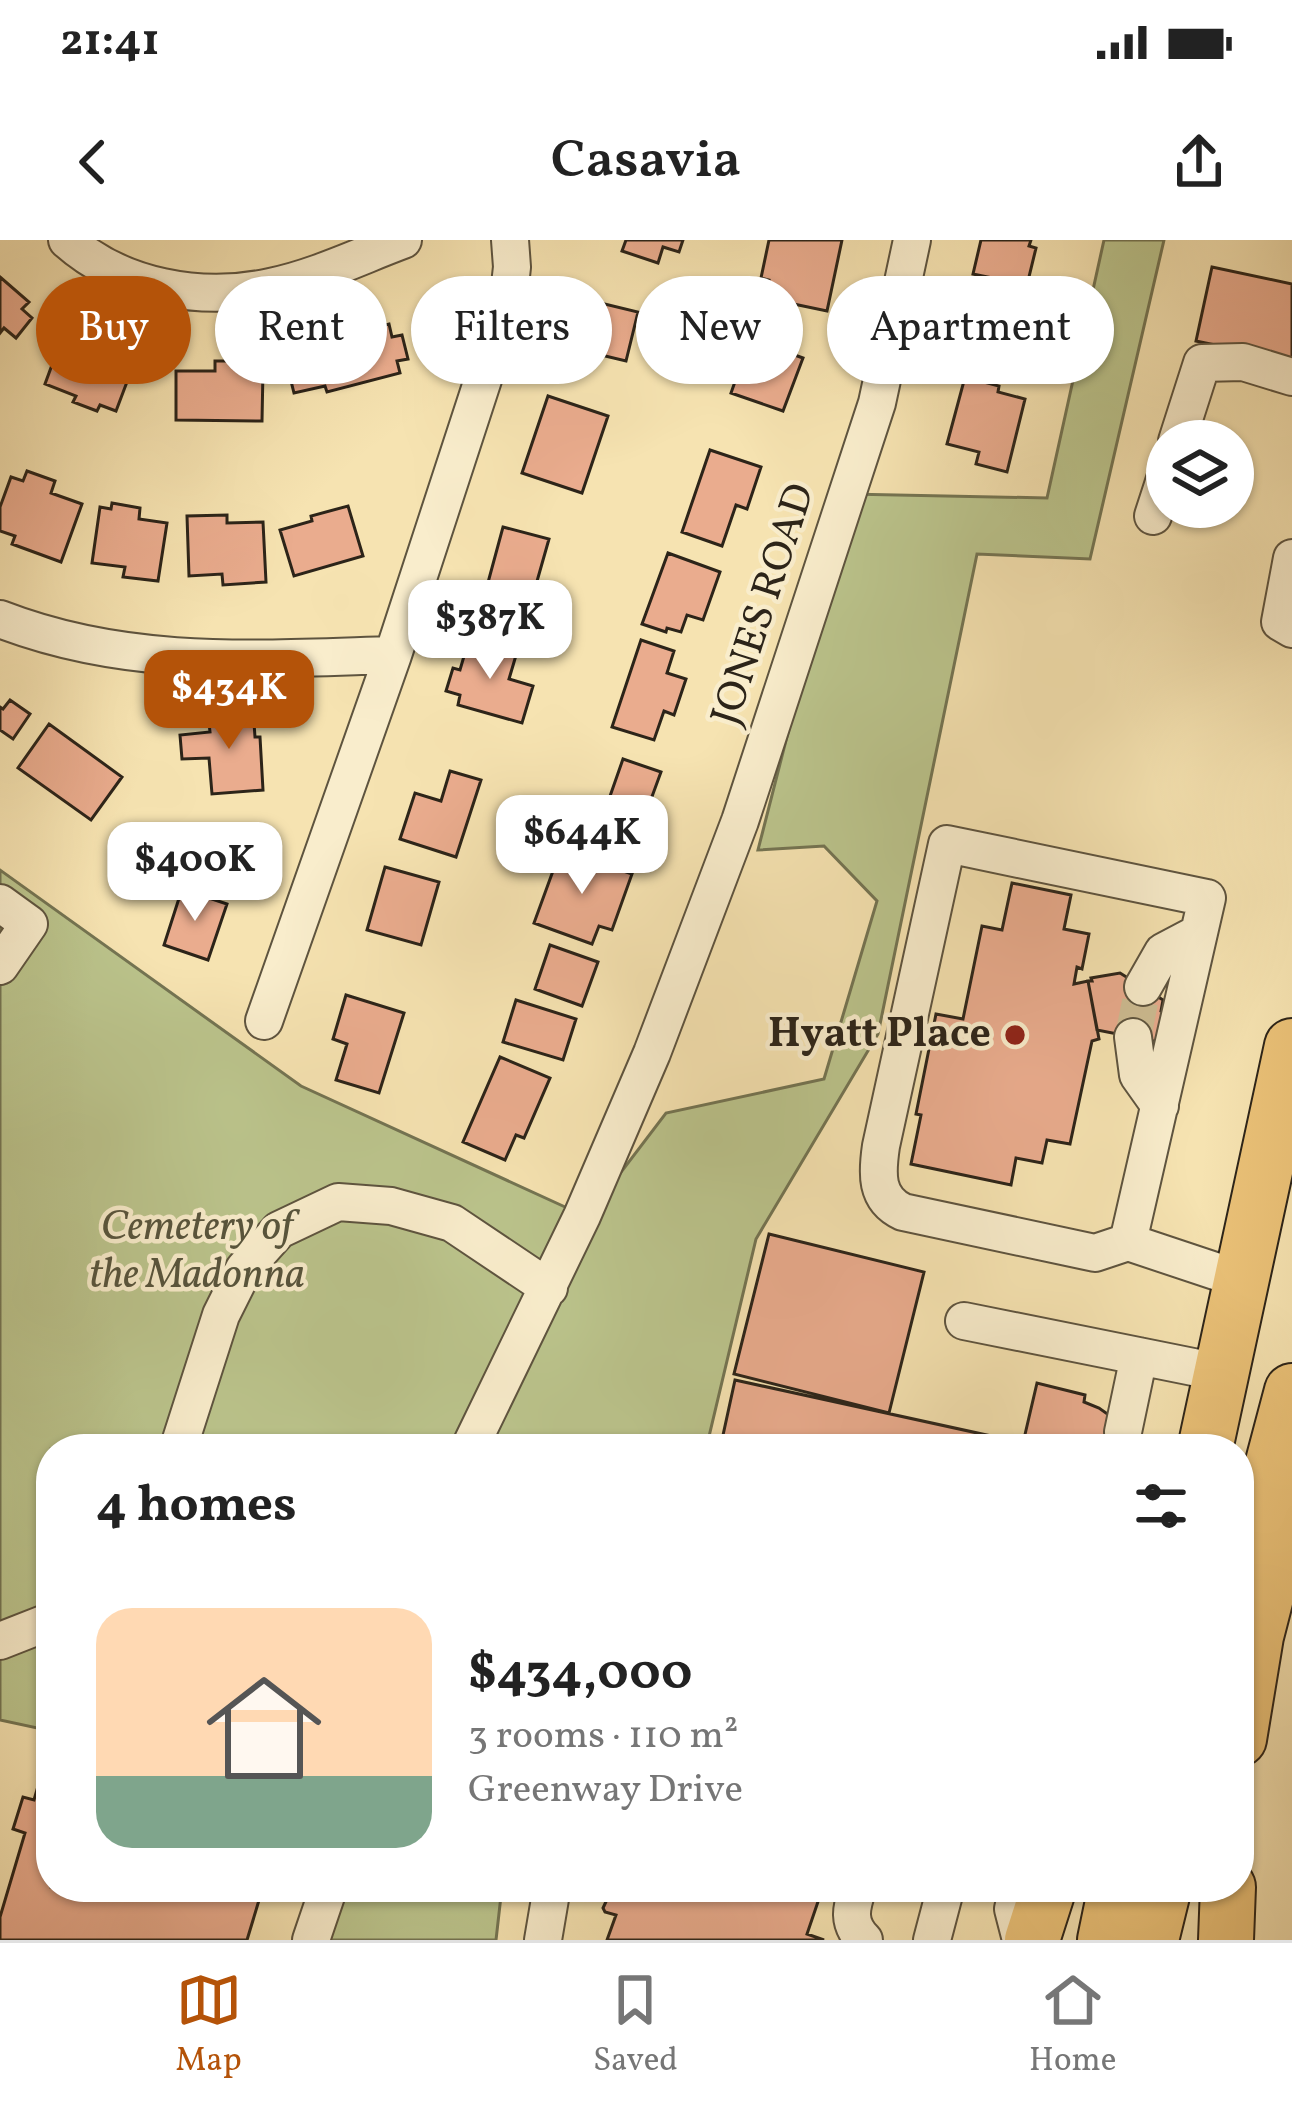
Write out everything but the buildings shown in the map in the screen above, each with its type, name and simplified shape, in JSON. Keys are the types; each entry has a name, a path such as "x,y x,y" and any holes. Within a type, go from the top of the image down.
{"highway":[{"path":"1208,1434 1292,1046"},
{"path":"1254,1534 1292,1391"},
{"path":"1254,1648 1292,1496"},
{"path":"1032,1940 1044,1902"},
{"path":"1105,1940 1113,1902"},
{"path":"1151,1940 1160,1902"},
{"path":"1226,1940 1227,1902"}],"street":[{"path":"67,240 111,269 145,283 224,294 291,282 403,240"},
{"path":"264,1021 393,655 508,303 510,240"},
{"name":"JONES ROAD","path":"476,1434 549,1288 652,1053 740,821 877,404 912,240"},
{"path":"1184,420 1202,363 1244,362 1292,377"},
{"path":"1292,558 1280,622 1292,629"},
{"path":"0,619 84,645 147,656 212,660 393,655"},
{"path":"1128,1242 1207,898 947,844 878,1163 884,1198 903,1212 1095,1253 1128,1242 1242,1280"},
{"path":"0,903 29,924 0,967"},
{"path":"1143,987 1162,952 1199,933"},
{"path":"1133,1037 1138,1075 1160,1106"},
{"path":"183,1434 221,1315 244,1268 279,1230 338,1202 391,1206 452,1223 549,1288"},
{"path":"964,1321 1222,1373"},
{"path":"1123,1432 1139,1356"},
{"path":"0,1641 36,1627"},
{"path":"311,1940 324,1902"},
{"path":"543,1940 549,1902"},
{"path":"855,1902 851,1918 864,1940"},
{"path":"932,1940 942,1902"},
{"path":"1015,1902 1021,1940"}],"green space":[{"name":"Cemetery of the Madonna","path":"1104,240 1164,240 1090,559 977,554 878,1034 756,1239 710,1434 36,1434 36,1728 0,1720 0,870 301,1086 587,1217 666,1113 824,1079 877,901 824,846 758,850 849,494 1047,498 1072,384 1114,384 1114,276 1096,276"},
{"path":"324,1902 500,1902 496,1940 311,1940"}],"tunnel":[{"path":"1133,1037 1143,987"}],"place":[{"name":"Hyatt Place","path":"1015,1035"}]}
